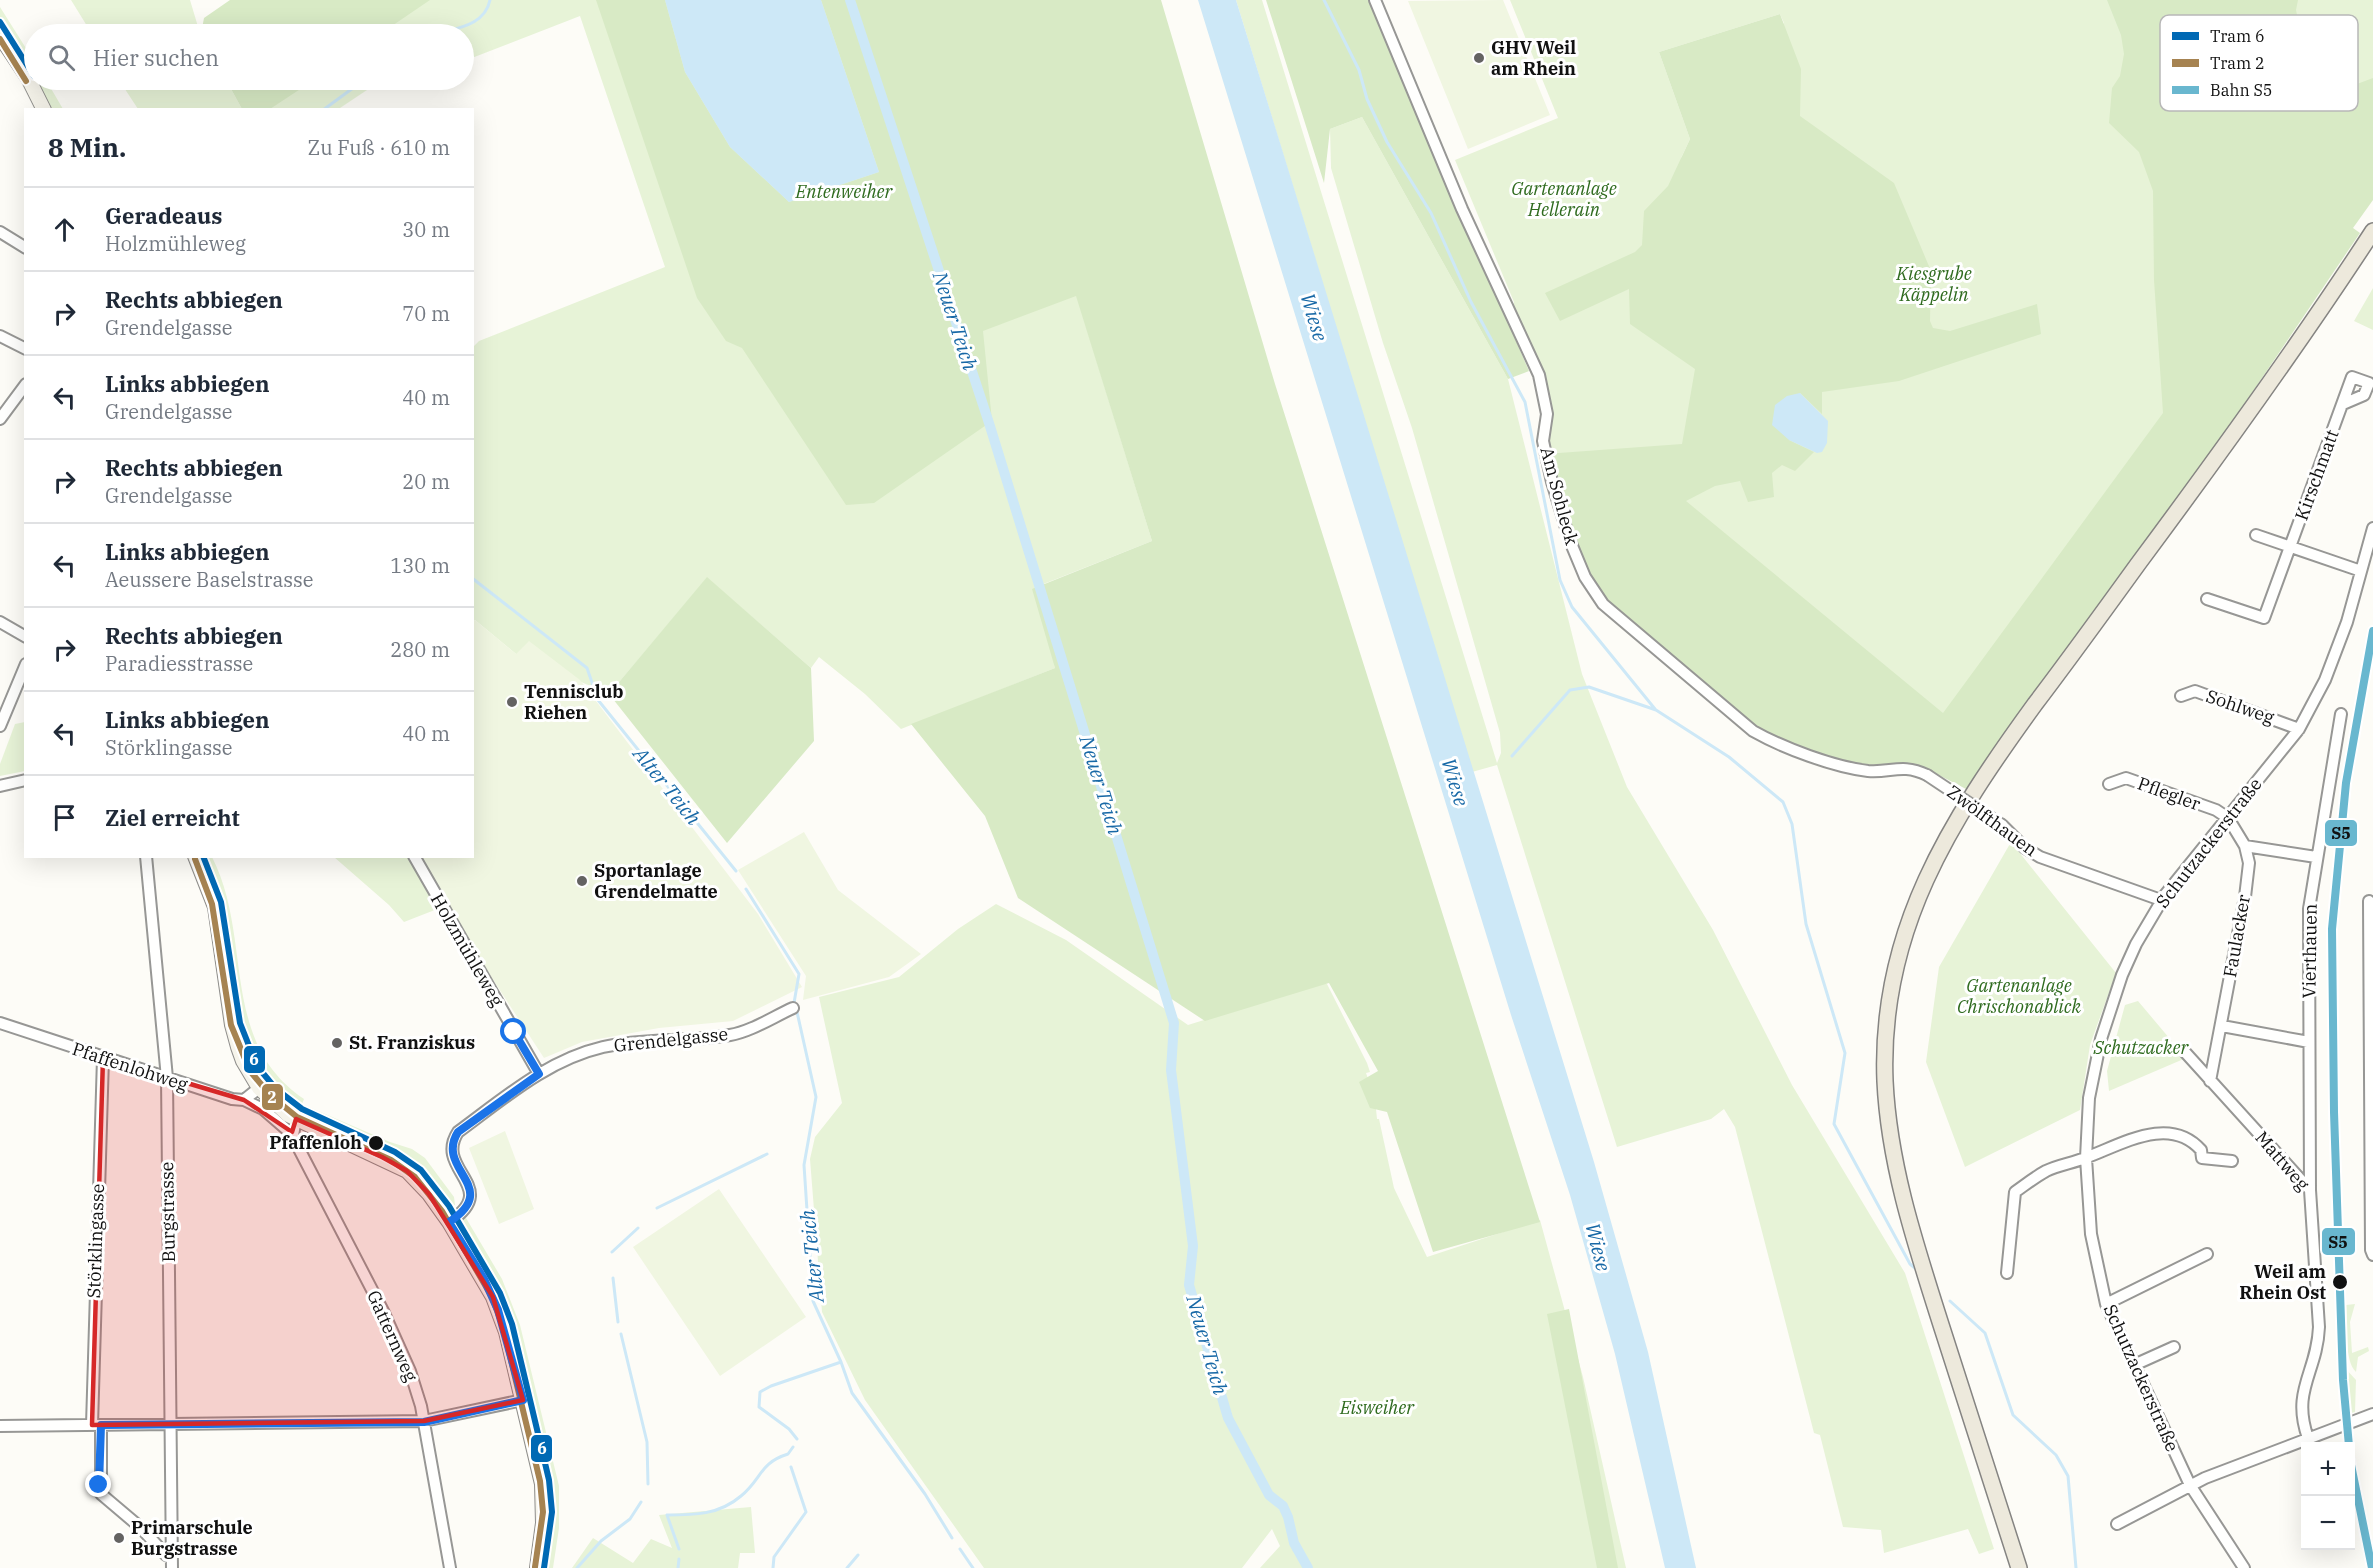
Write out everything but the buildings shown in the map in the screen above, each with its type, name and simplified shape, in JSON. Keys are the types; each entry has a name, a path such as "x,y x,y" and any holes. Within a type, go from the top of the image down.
{"main road":[{"path":"0,36 24,72"},
{"path":"34,90 43,108"},
{"path":"2019,1568 1927,1280 1904,1201 1891,1140 1888,1122 1885,1042 1894,971 1915,902 1945,837 1984,776 2258,399 2373,231"},
{"path":"196,858 215,907 232,1025 243,1061 258,1088 278,1108 296,1119 382,1157 407,1171 429,1194 449,1222 484,1279 498,1310 523,1400 542,1484 543,1523 537,1568"}],"street":[{"name":"Am Sohleck","path":"1375,0 1462,209 1539,375 1547,414 1543,441 1552,482 1570,541 1585,578 1603,604 1753,731 1779,746 1864,771 1906,767 1927,775"},
{"path":"0,232 24,247"},
{"path":"0,336 24,348"},
{"path":"0,419 24,387"},
{"name":"Kirschmatt","path":"2207,599 2264,618 2343,404"},
{"name":"Schutzackerstraße","path":"2244,1568 2190,1485 2106,1304 2091,1234 2086,1158 2089,1098 2101,1039 2122,975 2161,900 2299,729 2325,680 2347,622 2373,528"},
{"path":"2256,535 2361,571"},
{"path":"0,622 24,636"},
{"path":"0,726 24,669"},
{"name":"Sohlweg","path":"2181,696 2195,690 2299,729"},
{"name":"Vierthauen","path":"2310,1190 2309,909 2341,714"},
{"name":"Zwölfthauen","path":"1927,775 2002,825 2025,848 2040,857 2161,900"},
{"name":"Pflegler","path":"2109,784 2126,778 2216,810 2228,818"},
{"path":"0,786 24,780"},
{"name":"Faulacker","path":"2210,1081 2222,1026 2249,863 2245,846 2228,818"},
{"path":"2245,846 2316,857"},
{"name":"Burgstrasse","path":"146,858 167,1078 172,1563"},
{"name":"Holzmühleweg","path":"415,858 539,1074"},
{"path":"2369,901 2371,1250 2373,1255"},
{"name":"Grendelgasse","path":"449,1222 466,1208 471,1195 468,1184 453,1156 454,1139 458,1132 539,1074 572,1057 625,1043 732,1035 793,1008"},
{"name":"Pfaffenlohweg","path":"0,1023 232,1099 244,1100 263,1109 293,1135"},
{"path":"2222,1026 2308,1042"},
{"name":"Mattweg","path":"2184,1051 2310,1190 2319,1327 2317,1349 2301,1406 2308,1438"},
{"name":"Störklingasse","path":"103,1058 97,1425 99,1490 102,1497 140,1527 172,1563"},
{"path":"244,1100 258,1088"},
{"path":"293,1135 296,1119"},
{"path":"2007,1273 2015,1192 2047,1170 2086,1158 2128,1140 2162,1133 2188,1139 2201,1150 2202,1158 2232,1161"},
{"name":"Gatternweg","path":"293,1135 398,1341 410,1371 424,1422 450,1568"},
{"path":"2106,1304 2207,1254"},
{"path":"2134,1365 2174,1347"},
{"path":"0,1426 424,1422 523,1400"},
{"path":"2117,1524 2190,1485 2373,1414"}],"highlighted area":[{"path":"103,1058 244,1100 292,1132 296,1119 382,1157 407,1171 429,1194 493,1297 523,1400 424,1421 92,1425"}],"green space":[{"name":"Entenweiher","path":"71,0 190,0 197,24 86,24"},
{"path":"230,0 430,0 395,24 203,24 204,18"},
{"name":"Entenweiher","path":"242,0 976,0 1077,297 1152,541 1041,585 1055,668 901,729 865,694 819,657 811,668 707,578 609,694 516,654 474,621 474,346 479,341 665,267 580,16 474,57 474,24 208,24"},
{"path":"596,0 665,0 685,72 730,147 789,202 879,172 821,0 1161,0 1275,384 1540,1222 1433,1252 1387,1112 1370,1108 1359,1082 1378,1071 1329,983 1205,1021 1018,898 985,816 911,724 1055,668 1032,589 1152,541 1076,296 983,331 992,421 874,503 846,505 742,348 726,341 697,298"},
{"path":"1236,0 1262,0 1497,763 1501,753 1500,733 1412,428 1383,343 1331,168 1330,129 1362,117 1508,379 1582,674 1627,787 1713,930 1792,1085 1905,1273 1994,1549 1979,1554 1968,1529 1884,1553 1881,1530 1843,1527 1820,1435 1814,1433 1735,1127 1724,1109 1711,1119 1617,1147 1497,765 1472,772"},
{"path":"1266,0 1368,0 1529,371 1508,379 1362,117 1330,129 1324,183"},
{"name":"GHV Weil am Rhein","path":"1503,0 1550,115 1468,149 1408,1"},
{"name":"Kiesgrube Käppelin","path":"1510,0 2373,0 2373,177 2338,179 1954,733 1545,454 1545,400 1509,309 1513,307 1514,302 1455,160 1558,118","holes":["1780,14 1784,23 1681,158 1690,139 1659,52"]},
{"path":"2107,0 2298,0 2297,15 2160,15 2160,111 2358,111 2358,84 2373,78 2373,200 2353,228 2360,233 2239,412 1968,790 1929,770 1879,771 1779,745 1617,617 1585,577 1545,454 1682,444 1695,369 1630,324 1629,289 1560,321 1545,293 1635,252 1642,245 1644,211 1668,186 1690,139 1659,52 1780,14 1801,69 1800,116 1894,183 1931,271 1930,321 1933,328 1950,331 2037,304 2041,334 1899,381 1822,392 1822,414 1800,393 1789,440 1814,452 1795,471 1782,465 1772,473 1774,497 1748,502 1740,481 1715,486 1686,501 1943,713 2163,413 2154,280 2153,191 2139,152 2109,123 2112,88 2120,76 2124,54 2121,35"},
{"path":"0,7 24,45 24,65 0,26"},
{"path":"39,90 52,90 62,108 50,108"},
{"path":"126,90 232,90 241,108 137,108"},
{"path":"232,90 299,90 272,108 241,108"},
{"path":"235,90 367,90 340,108 246,108"},
{"path":"2373,288 2373,330 2354,321"},
{"path":"707,577 811,668 814,741 727,843 609,694"},
{"name":"Sportanlage Grendelmatte","path":"474,621 516,654 529,641 580,680 758,914 802,987 733,1021 659,1028 582,1042 544,1058 445,906 420,858 474,858"},
{"path":"24,722 24,771 0,776 0,764 15,724"},
{"path":"804,832 838,890 921,954 889,977 803,1000 806,976 738,870"},
{"name":"Gartenanlage Chrischonablick","path":"2011,842 2116,973 2090,1045 2080,1110 1965,1167 1926,1062 1939,967"},
{"path":"201,858 212,858 224,889 232,921 248,1019 259,1048 277,1075 304,1099 302,1104 390,1142 412,1149 425,1158 454,1197 455,1205 446,1208 419,1174 386,1153 387,1150 300,1109 297,1113 265,1086 242,1043"},
{"path":"335,858 415,858 445,906 404,922 389,905"},
{"name":"Eisweiher","path":"996,904 1066,940 1188,1025 1323,983 1327,984 1367,1063 1370,1072 1366,1073 1375,1099 1377,1119 1379,1119 1394,1188 1427,1257 1540,1220 1583,1377 1626,1568 1260,1568 1280,1546 1272,1529 1242,1568 984,1568 865,1400 822,1312 810,1159 815,1137 842,1103 819,997 899,977 958,929"},
{"name":"Schutzacker","path":"2138,1001 2186,1058 2109,1091 2107,1071 2125,1005"},
{"path":"505,1131 534,1209 499,1224 469,1148"},
{"path":"719,1189 806,1317 720,1376 633,1247"},
{"path":"463,1217 466,1218 502,1279 520,1325 559,1486 559,1528 553,1568 542,1568 547,1538 507,1316 457,1222"},
{"path":"2355,1304 2350,1322 2352,1353 2368,1347 2369,1351 2358,1357 2356,1372 2350,1359 2346,1331 2346,1305"},
{"path":"1569,1309 1618,1568 1597,1568 1547,1314"},
{"path":"2345,1368 2356,1380 2355,1412 2347,1414"},
{"path":"751,1507 755,1553 740,1553 738,1568 572,1568 593,1538 633,1563 651,1539 672,1548 659,1515"}],"water":[{"name":"Entenweiher","path":"665,0 821,0 879,172 789,202 730,147 685,72"},
{"name":"Wiese","path":"1198,0 1236,0 1594,1162 1648,1352 1696,1568 1665,1568 1615,1354 1570,1195 1511,1015"},
{"path":"1800,393 1828,421 1827,443 1822,452 1817,453 1789,440 1772,425 1775,405 1787,396"}],"waterway":[{"name":"Alter Teich","path":"469,24 483,15 490,0"},
{"name":"Neuer Teich","path":"850,0 989,423 1174,1023 1171,1070 1193,1246 1189,1285 1228,1418 1269,1495 1283,1506 1294,1543 1308,1568"},
{"path":"1324,0 1359,70 1367,99 1387,142 1431,213 1471,302 1525,402 1560,580 1572,607 1655,709"},
{"name":"Alter Teich","path":"326,108 350,90"},
{"name":"Alter Teich","path":"474,580 587,668 598,700 736,871"},
{"path":"1512,756 1570,690 1589,687 1656,710 1729,757 1783,802 1792,824 1806,924 1845,1053 1834,1124 1910,1264 1916,1269"},
{"name":"Alter Teich","path":"746,889 799,974 794,1003"},
{"name":"Alter Teich","path":"797,1012 816,1097 804,1165 813,1301 841,1362 852,1393 925,1494 952,1538"},
{"path":"657,1208 767,1154"},
{"path":"612,1252 638,1228"},
{"path":"613,1278 618,1322"},
{"path":"1950,1301 1985,1333 2013,1415 2056,1455 2068,1476 2076,1568"},
{"path":"621,1334 647,1442 648,1484"},
{"path":"797,1439 789,1429 759,1407 760,1392 771,1386 841,1362"},
{"path":"679,1549 667,1515 706,1513 724,1507 748,1490 771,1462 788,1454 793,1447"},
{"path":"773,1568 774,1557 806,1512 791,1467"},
{"path":"577,1568 601,1541 630,1519 641,1502"},
{"name":"Neuer Teich","path":"1294,1545 1294,1550"},
{"name":"Alter Teich","path":"960,1549 973,1568"},
{"path":"847,1568 858,1555"},
{"path":"678,1568 679,1559"}],"tram line":[{"name":"6","path":"0,22 24,60"},
{"name":"2","path":"0,39 24,78"},
{"name":"6","path":"204,858 221,902 240,1023 257,1066 276,1089 302,1109 395,1152 421,1170 449,1206 500,1293 512,1324 549,1480 552,1512 544,1568"},
{"name":"2","path":"195,859 212,904 231,1025 250,1071 270,1095 297,1117 391,1160 415,1177 442,1211 492,1297 503,1327 540,1481 543,1512 535,1567"}],"rail line":[{"name":"S5","path":"2349,1442 2343,1380 2334,1112 2332,929 2346,783 2373,631"},
{"name":"S5","path":"2355,1485 2372,1568"}],"place":[{"name":"GHV Weil am Rhein","path":"1479,58"},
{"name":"Tennisclub Riehen","path":"512,702"},
{"name":"Sportanlage Grendelmatte","path":"582,881"},
{"name":"St. Franziskus","path":"337,1043"},
{"name":"Pfaffenloh","path":"376,1143"},
{"name":"Weil am Rhein Ost","path":"2340,1282"},
{"name":"Primarschule Burgstrasse","path":"119,1538"}],"route":[{"path":"99,1485 101,1425 424,1422 523,1400 506,1332 498,1310 484,1279 449,1222 466,1208 471,1195 468,1184 453,1156 452,1146 458,1132 539,1074 514,1032"}],"park label":[{"name":"Gartenanlage Hellerain","path":"1564,199"}]}
